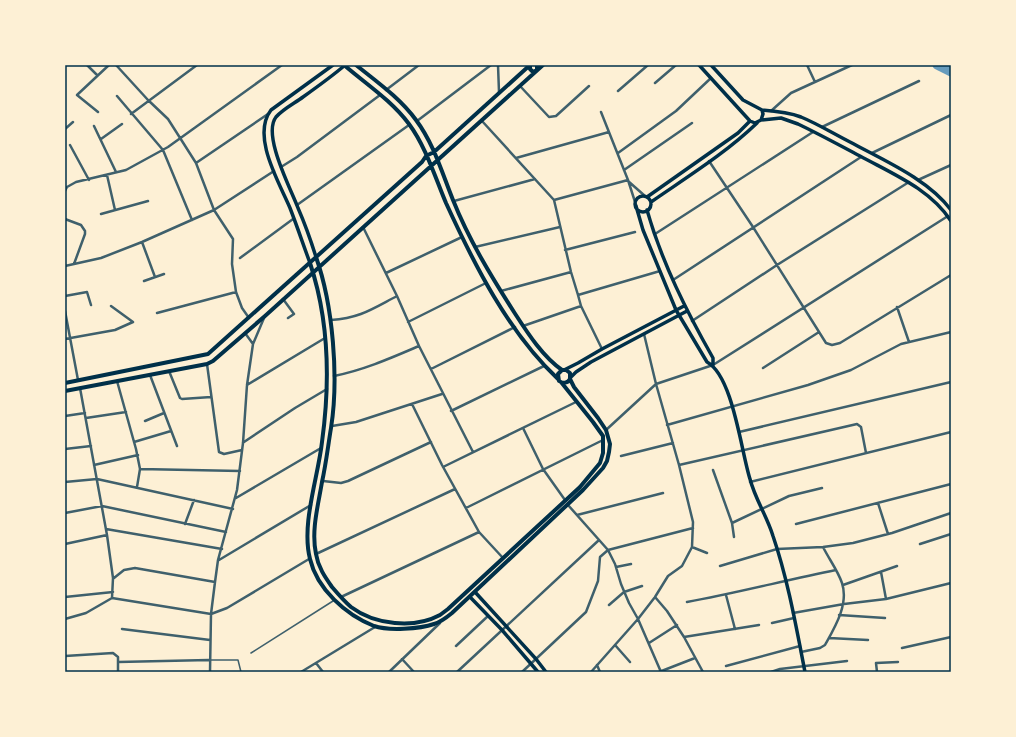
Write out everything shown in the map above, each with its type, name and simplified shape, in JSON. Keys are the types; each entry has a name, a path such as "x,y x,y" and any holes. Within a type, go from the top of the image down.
{"main road":[{"path":"333,65 275,106 265,120 264,131 269,159 290,208 310,263 319,299 324,338 328,389 321,447 307,522 307,543 310,559 319,581 335,600 348,612 375,627 386,629 417,627 444,620 470,597 525,541 593,479 607,461 610,452 610,444 606,430 577,392 570,373 549,360 523,326 501,291 475,247 434,152 417,121 403,104 356,65"},
{"path":"525,541 503,558 448,609 432,619 402,623 367,616 352,607 341,597 325,577 318,564 314,542 318,505 332,426 334,376 330,320 327,298 319,266 297,205 277,157 272,126 280,113 315,89 344,65 397,109 410,125 420,141 462,237 486,283 514,327 544,366 559,380 599,430 604,440 600,464 566,502"},
{"path":"65,383 205,356 208,354 422,162 426,156 434,152 531,65"},
{"path":"531,65 529,68 530,70 533,72 536,71"},
{"path":"536,65 538,68 536,71"},
{"path":"65,391 207,364 213,361 265,316 543,65"},
{"path":"699,65 749,120 755,123 759,121 782,118 798,124 909,182 931,199 951,221"},
{"path":"711,65 743,100 762,110 782,112 800,117 822,128 903,171 933,193 951,210"},
{"path":"647,210 650,208 651,202 746,133 759,121 763,114 762,110"},
{"path":"749,120 738,133 646,197 638,198 636,206 643,230 676,310 707,362 713,366 725,384 750,482 762,508 777,549 793,613 805,672"},
{"path":"274,171 281,167"},
{"path":"646,197 651,202"},
{"path":"290,208 297,205"},
{"path":"636,206 640,210 647,210"},
{"path":"647,210 654,235 673,280 684,306 713,358 713,366"},
{"path":"559,380 559,372 684,306"},
{"path":"258,309 265,316"},
{"path":"559,380 567,382 582,368 687,311"},
{"path":"327,376 334,376"},
{"path":"321,447 328,448"},
{"path":"311,505 318,505"},
{"path":"472,588 546,672"},
{"path":"466,593 502,630 538,672"}],"street":[{"path":"87,65 97,75"},
{"path":"98,112 77,95 109,65"},
{"path":"116,65 148,100 168,119 196,162 214,210 233,239 232,264 236,292 242,308 249,318"},
{"path":"131,114 197,65"},
{"path":"65,191 66,186 76,182 126,170 163,150 282,65"},
{"path":"386,90 419,65"},
{"path":"417,121 491,65"},
{"path":"498,65 499,94"},
{"path":"618,91 648,65"},
{"path":"655,83 676,65"},
{"path":"807,65 815,82"},
{"path":"771,111 791,93 852,65"},
{"path":"618,153 676,111 711,78"},
{"path":"822,128 918,81"},
{"path":"520,86 549,117 553,117 589,86"},
{"path":"281,167 380,95"},
{"path":"117,96 163,150 192,220"},
{"path":"601,112 618,153 636,206"},
{"path":"196,162 268,114"},
{"path":"871,154 951,115"},
{"path":"481,120 554,200 565,250 581,306 602,349"},
{"path":"65,129 73,122"},
{"path":"624,170 692,123"},
{"path":"101,139 122,124"},
{"path":"297,205 410,125"},
{"path":"94,126 116,172"},
{"path":"516,158 609,132"},
{"path":"654,235 814,132"},
{"path":"70,145 89,180"},
{"path":"673,280 861,157"},
{"path":"709,161 753,227 826,343 832,345 840,343 951,275"},
{"path":"918,181 951,165"},
{"path":"65,266 101,258 142,242 214,210 274,171"},
{"path":"107,175 115,210"},
{"path":"454,201 535,179"},
{"path":"628,180 646,197"},
{"path":"554,200 628,180"},
{"path":"692,321 777,265 909,182"},
{"path":"101,214 148,201"},
{"path":"606,430 656,384 713,366 803,307 948,216"},
{"path":"65,219 84,228 85,234 73,264"},
{"path":"240,258 293,219"},
{"path":"363,226 442,394 473,452"},
{"path":"475,247 560,227"},
{"path":"565,250 636,232"},
{"path":"386,273 462,237"},
{"path":"142,242 155,277"},
{"path":"578,296 660,271"},
{"path":"501,291 571,272"},
{"path":"144,280 164,274"},
{"path":"408,322 486,283"},
{"path":"65,296 87,292 91,305"},
{"path":"157,313 236,292"},
{"path":"330,320 358,316 397,296"},
{"path":"283,299 294,314 288,318"},
{"path":"65,339 115,330 133,322 111,306"},
{"path":"523,326 581,306"},
{"path":"897,307 909,342"},
{"path":"65,311 78,380"},
{"path":"210,672 209,660 211,614 218,560 233,508 240,472 247,384 253,344 265,316"},
{"path":"431,369 514,327"},
{"path":"763,368 819,332"},
{"path":"667,425 808,385 851,370 901,344 951,332"},
{"path":"245,333 253,344"},
{"path":"591,672 638,619 655,597 668,576 682,566 692,547 694,528 644,334"},
{"path":"247,384 324,338"},
{"path":"334,376 381,363 419,346"},
{"path":"207,364 219,452 224,454 242,450"},
{"path":"451,411 544,366"},
{"path":"169,371 180,398 211,397"},
{"path":"150,375 177,446"},
{"path":"117,381 138,455 140,469 137,487"},
{"path":"738,432 951,382"},
{"path":"80,388 106,528 113,578 112,598"},
{"path":"243,443 328,389"},
{"path":"332,426 356,422 442,394"},
{"path":"444,468 473,452 576,402"},
{"path":"412,404 430,442 478,532 503,558"},
{"path":"86,418 126,412"},
{"path":"65,416 85,413"},
{"path":"145,421 164,413"},
{"path":"679,465 859,425 866,453"},
{"path":"522,428 543,469 566,502 608,550 616,567 624,592 649,643 660,672 695,658"},
{"path":"134,442 171,431"},
{"path":"750,482 951,432"},
{"path":"466,508 604,440"},
{"path":"322,481 341,483 430,442"},
{"path":"621,456 673,444"},
{"path":"65,449 91,446"},
{"path":"235,499 321,447"},
{"path":"94,465 138,455"},
{"path":"140,469 240,472"},
{"path":"713,470 732,523 734,537"},
{"path":"65,482 97,479 233,508"},
{"path":"796,524 951,484"},
{"path":"316,555 455,488"},
{"path":"732,523 789,496 822,488"},
{"path":"577,516 663,493"},
{"path":"185,524 194,500"},
{"path":"878,503 888,534"},
{"path":"218,560 311,505"},
{"path":"65,513 102,506 226,532"},
{"path":"720,566 777,549 822,547 888,534 951,513"},
{"path":"106,528 222,549"},
{"path":"522,672 586,612 598,582 600,557 608,550 694,528"},
{"path":"341,597 478,532"},
{"path":"920,544 951,534"},
{"path":"65,544 107,536"},
{"path":"457,672 599,540"},
{"path":"692,547 707,553"},
{"path":"801,652 820,648 825,645 844,604 843,585 822,547"},
{"path":"65,619 86,613 112,598 211,614 234,605 310,559"},
{"path":"616,567 630,564"},
{"path":"843,585 897,566"},
{"path":"113,578 124,570 135,568 215,582"},
{"path":"687,602 726,595 785,580 836,570"},
{"path":"881,572 886,599"},
{"path":"793,613 844,604 886,599 951,583"},
{"path":"609,605 624,592 642,586"},
{"path":"65,597 113,592"},
{"path":"726,595 735,629"},
{"path":"655,597 677,625 703,672"},
{"path":"839,615 885,618"},
{"path":"456,646 488,616"},
{"path":"772,623 794,618"},
{"path":"389,672 444,620"},
{"path":"649,643 677,625"},
{"path":"684,637 759,625"},
{"path":"301,672 375,627"},
{"path":"122,628 210,640"},
{"path":"902,648 951,637"},
{"path":"829,638 868,640"},
{"path":"615,645 630,662"},
{"path":"726,666 800,646"},
{"path":"65,656 111,653 118,656 118,672"},
{"path":"402,659 414,672"},
{"path":"118,662 209,660"},
{"path":"771,672 804,666 847,661"},
{"path":"877,672 876,663 898,662"},
{"path":"316,663 323,672"},
{"path":"597,665 600,672"}],"lane":[{"path":"251,653 335,600"},
{"path":"209,660 238,660 241,672"}],"waterway":[{"path":"937,65 951,72"}]}
